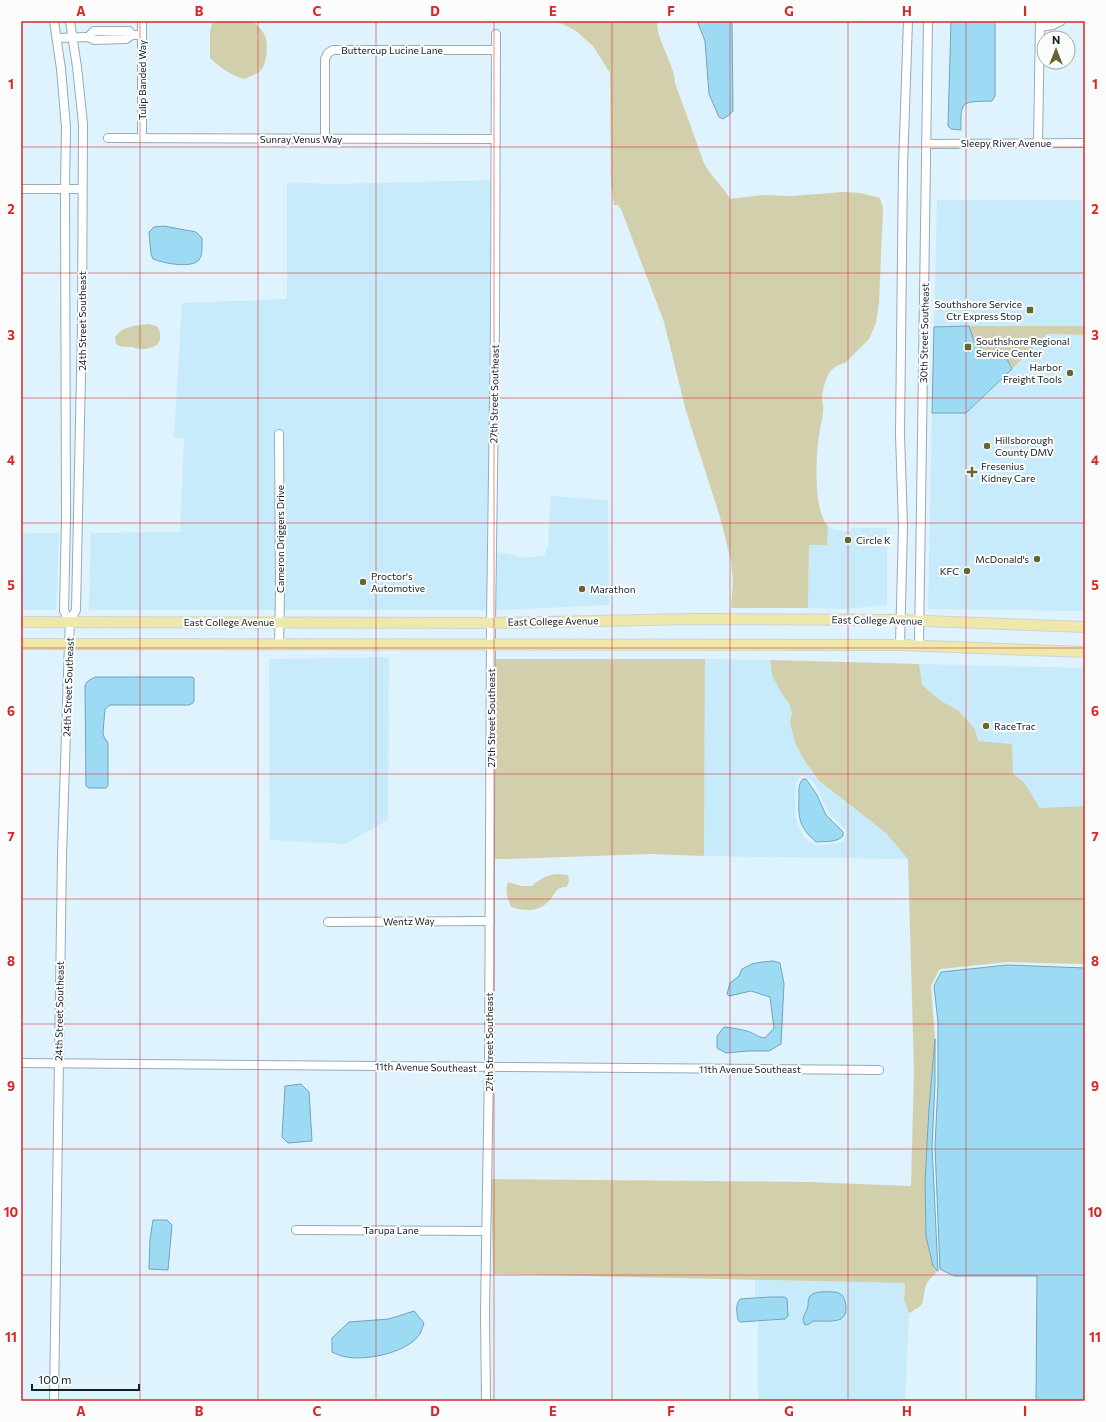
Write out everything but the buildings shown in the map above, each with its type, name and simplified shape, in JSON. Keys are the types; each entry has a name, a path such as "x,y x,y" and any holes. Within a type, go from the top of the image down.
{"main road":[{"name":"East College Avenue","path":"21,622 491,623 693,618 900,620 1085,627"},
{"path":"21,644 920,645 1085,652"}],"street":[{"name":"24th Street Southeast","path":"54,21 61,69 66,127 66,520 64,611 70,621"},
{"name":"24th Street Southeast","path":"54,1401 62,855 70,621 76,610 77,598 82,327 83,124 70,21"},
{"name":"Tulip Banded Way","path":"142,21 142,138"},
{"path":"900,645 903,526 900,434 904,150 908,21"},
{"name":"30th Street Southeast","path":"920,645 928,21"},
{"path":"1038,143 1040,24 1052,25 1061,21"},
{"path":"57,38 88,37 94,31 129,31 132,35 142,35"},
{"name":"27th Street Southeast","path":"486,1401 486,1231 489,1067 496,34"},
{"name":"Buttercup Lucine Lane","path":"325,139 325,59 333,50 496,50"},
{"name":"Sunray Venus Way","path":"108,138 495,139"},
{"name":"Sleepy River Avenue","path":"926,144 1085,143"},
{"path":"21,189 82,189"},
{"name":"Cameron Driggers Drive","path":"279,434 279,644"},
{"name":"Wentz Way","path":"328,922 490,921"},
{"name":"11th Avenue Southeast","path":"21,1063 879,1070"},
{"name":"Tarupa Lane","path":"296,1230 486,1231"}],"shaded area":[{"path":"213,21 253,21 263,31 267,47 264,66 259,72 244,79 226,71 210,58 210,31"},
{"path":"548,21 657,21 660,37 672,68 675,83 704,163 730,199 762,195 792,196 843,192 860,193 880,198 883,208 879,303 876,323 869,339 845,363 831,370 824,385 822,398 823,417 819,432 818,444 817,482 820,508 823,519 828,526 827,545 809,545 808,608 731,608 733,581 731,561 720,517 686,411 664,322 621,209 618,205 614,205 611,183 610,73 593,46 576,31 563,24"},
{"path":"697,21 732,21 733,111 723,119 719,117 709,94 705,41"},
{"path":"951,21 995,21 995,96 992,101 969,102 965,104 961,113 961,130 951,129 948,126"},
{"path":"493,180 487,610 283,610 282,430 275,430 276,610 89,610 91,533 180,532 184,439 174,438 182,303 287,299 287,183 340,184"},
{"path":"937,200 1085,200 1085,326 934,327"},
{"path":"164,226 196,232 202,238 202,252 199,260 195,263 184,265 153,259 151,254 149,232 154,227"},
{"path":"147,324 157,326 160,331 160,340 155,346 140,349 122,347 116,344 115,337 118,333 130,327"},
{"path":"969,326 1085,326 1085,335 1047,334 1012,369 1004,353 987,355 974,341"},
{"path":"969,326 974,341 987,354 1004,353 1012,369 966,413 932,413 934,327"},
{"path":"1047,334 1085,335 1085,611 928,609 932,413 966,413"},
{"path":"551,496 608,500 609,605 495,610 495,552 523,558 541,556 545,554 548,546"},
{"path":"828,526 829,528 849,532 852,528 885,528 885,526 887,528 887,605 844,609 808,608 809,545 826,544"},
{"path":"21,533 59,533 56,610 21,610"},
{"path":"389,657 388,820 345,844 270,840 269,659"},
{"path":"494,659 705,659 704,856 651,854 495,859 496,733"},
{"path":"705,659 770,660 770,668 782,694 789,704 792,713 790,723 795,743 804,760 819,782 886,833 908,859 704,856","holes":["806,775 814,783 829,813 846,830 846,836 843,841 837,844 815,845 805,838 799,827 795,816 796,785 798,779 801,776"]},
{"path":"770,660 919,664 922,685 941,701 959,711 975,729 978,741 1012,744 1013,774 1024,782 1040,808 1085,806 1085,964 1007,962 941,969 939,970 931,986 935,1039 925,1182 926,1236 933,1266 938,1271 928,1282 923,1302 915,1310 909,1313 904,1300 905,1283 493,1274 491,1179 808,1182 911,1186 914,1071 908,859 886,833 819,781 804,760 795,743 790,723 792,713 789,704 772,675"},
{"path":"919,664 1085,668 1085,806 1040,808 1024,782 1013,774 1011,744 978,741 975,729 959,711 941,701 922,685"},
{"path":"95,677 194,678 194,700 193,703 189,705 110,705 105,709 103,732 108,743 108,785 106,788 89,788 86,786 85,685 88,681"},
{"path":"803,779 806,779 817,795 826,815 843,832 843,836 837,840 816,842 810,837 803,827 799,817 799,787"},
{"path":"557,874 568,875 569,881 567,887 557,890 545,905 531,910 511,907 507,894 508,882 521,886 532,886 543,878"},
{"path":"773,961 780,963 784,984 781,1044 769,1051 726,1053 717,1048 717,1036 724,1027 747,1031 765,1038 774,1028 770,997 751,991 729,996 727,994 730,983 739,976 742,969 752,964"},
{"path":"1007,965 1085,968 1085,1401 1036,1401 1037,1276 954,1276 940,1269 935,1146 938,1084 938,1022 934,986 941,972"},
{"path":"935,1039 935,1084 932,1146 938,1271 933,1266 926,1236 925,1182"},
{"path":"301,1084 309,1092 312,1141 288,1143 282,1137 285,1086"},
{"path":"153,1220 167,1220 172,1225 168,1270 149,1269 150,1239"},
{"path":"755,1280 905,1283 904,1300 909,1313 905,1401 758,1401 758,1322 782,1320 770,1297 755,1298","holes":["809,1298 839,1320 813,1321 802,1316 808,1306"]},
{"path":"819,1292 834,1292 844,1297 846,1308 845,1314 838,1320 813,1321 805,1325 803,1318 808,1306 809,1297 812,1294"},
{"path":"785,1297 787,1299 788,1316 785,1319 740,1322 738,1320 737,1306 740,1299"},
{"path":"414,1311 424,1323 421,1332 416,1339 398,1350 388,1354 366,1358 345,1357 332,1352 332,1338 349,1322 389,1319"}],"place":[{"name":"Southshore Service Ctr Express Stop","path":"1030,310"},
{"name":"Southshore Regional Service Center","path":"968,347"},
{"name":"Harbor Freight Tools","path":"1070,373"},
{"name":"Hillsborough County DMV","path":"987,446"},
{"name":"Fresenius Kidney Care","path":"972,472"},
{"name":"Circle K","path":"848,540"},
{"name":"McDonald's","path":"1037,559"},
{"name":"KFC","path":"967,571"},
{"name":"Proctor's Automotive","path":"363,582"},
{"name":"Marathon","path":"582,589"},
{"name":"RaceTrac","path":"986,726"}]}
